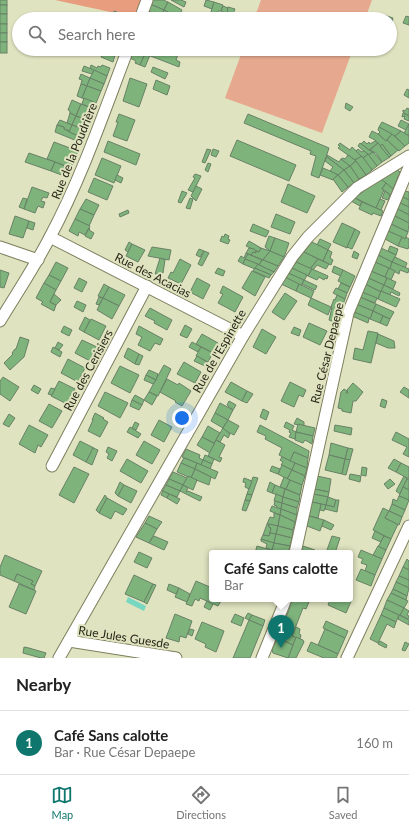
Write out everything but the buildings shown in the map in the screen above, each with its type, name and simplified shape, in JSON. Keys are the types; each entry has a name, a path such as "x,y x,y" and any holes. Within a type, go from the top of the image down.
{"street":[{"path":"143,12 147,0"},
{"name":"Rue de la Poudrière","path":"0,321 38,260 78,178 125,56"},
{"name":"Rue de l'Espinette","path":"59,658 280,274 308,238 357,188 409,156"},
{"name":"Rue César Depaepe","path":"296,550 348,313 409,167"},
{"name":"Rue des Acacias","path":"50,237 243,336"},
{"path":"0,247 38,260"},
{"name":"Rue des Cerisiers","path":"52,466 147,286"},
{"path":"347,658 409,526"},
{"path":"262,658 285,602"},
{"name":"Rue Jules Guesde","path":"69,641 176,658"}],"shaded area":[{"path":"55,0 144,0 140,12 110,12"},
{"path":"261,0 372,0 368,12 257,12"},
{"path":"240,56 350,56 322,133 225,98"}],"water":[{"path":"128,597 146,606 144,611 126,602"}],"place":[{"name":"Café Sans calotte","path":"281,648"}]}
